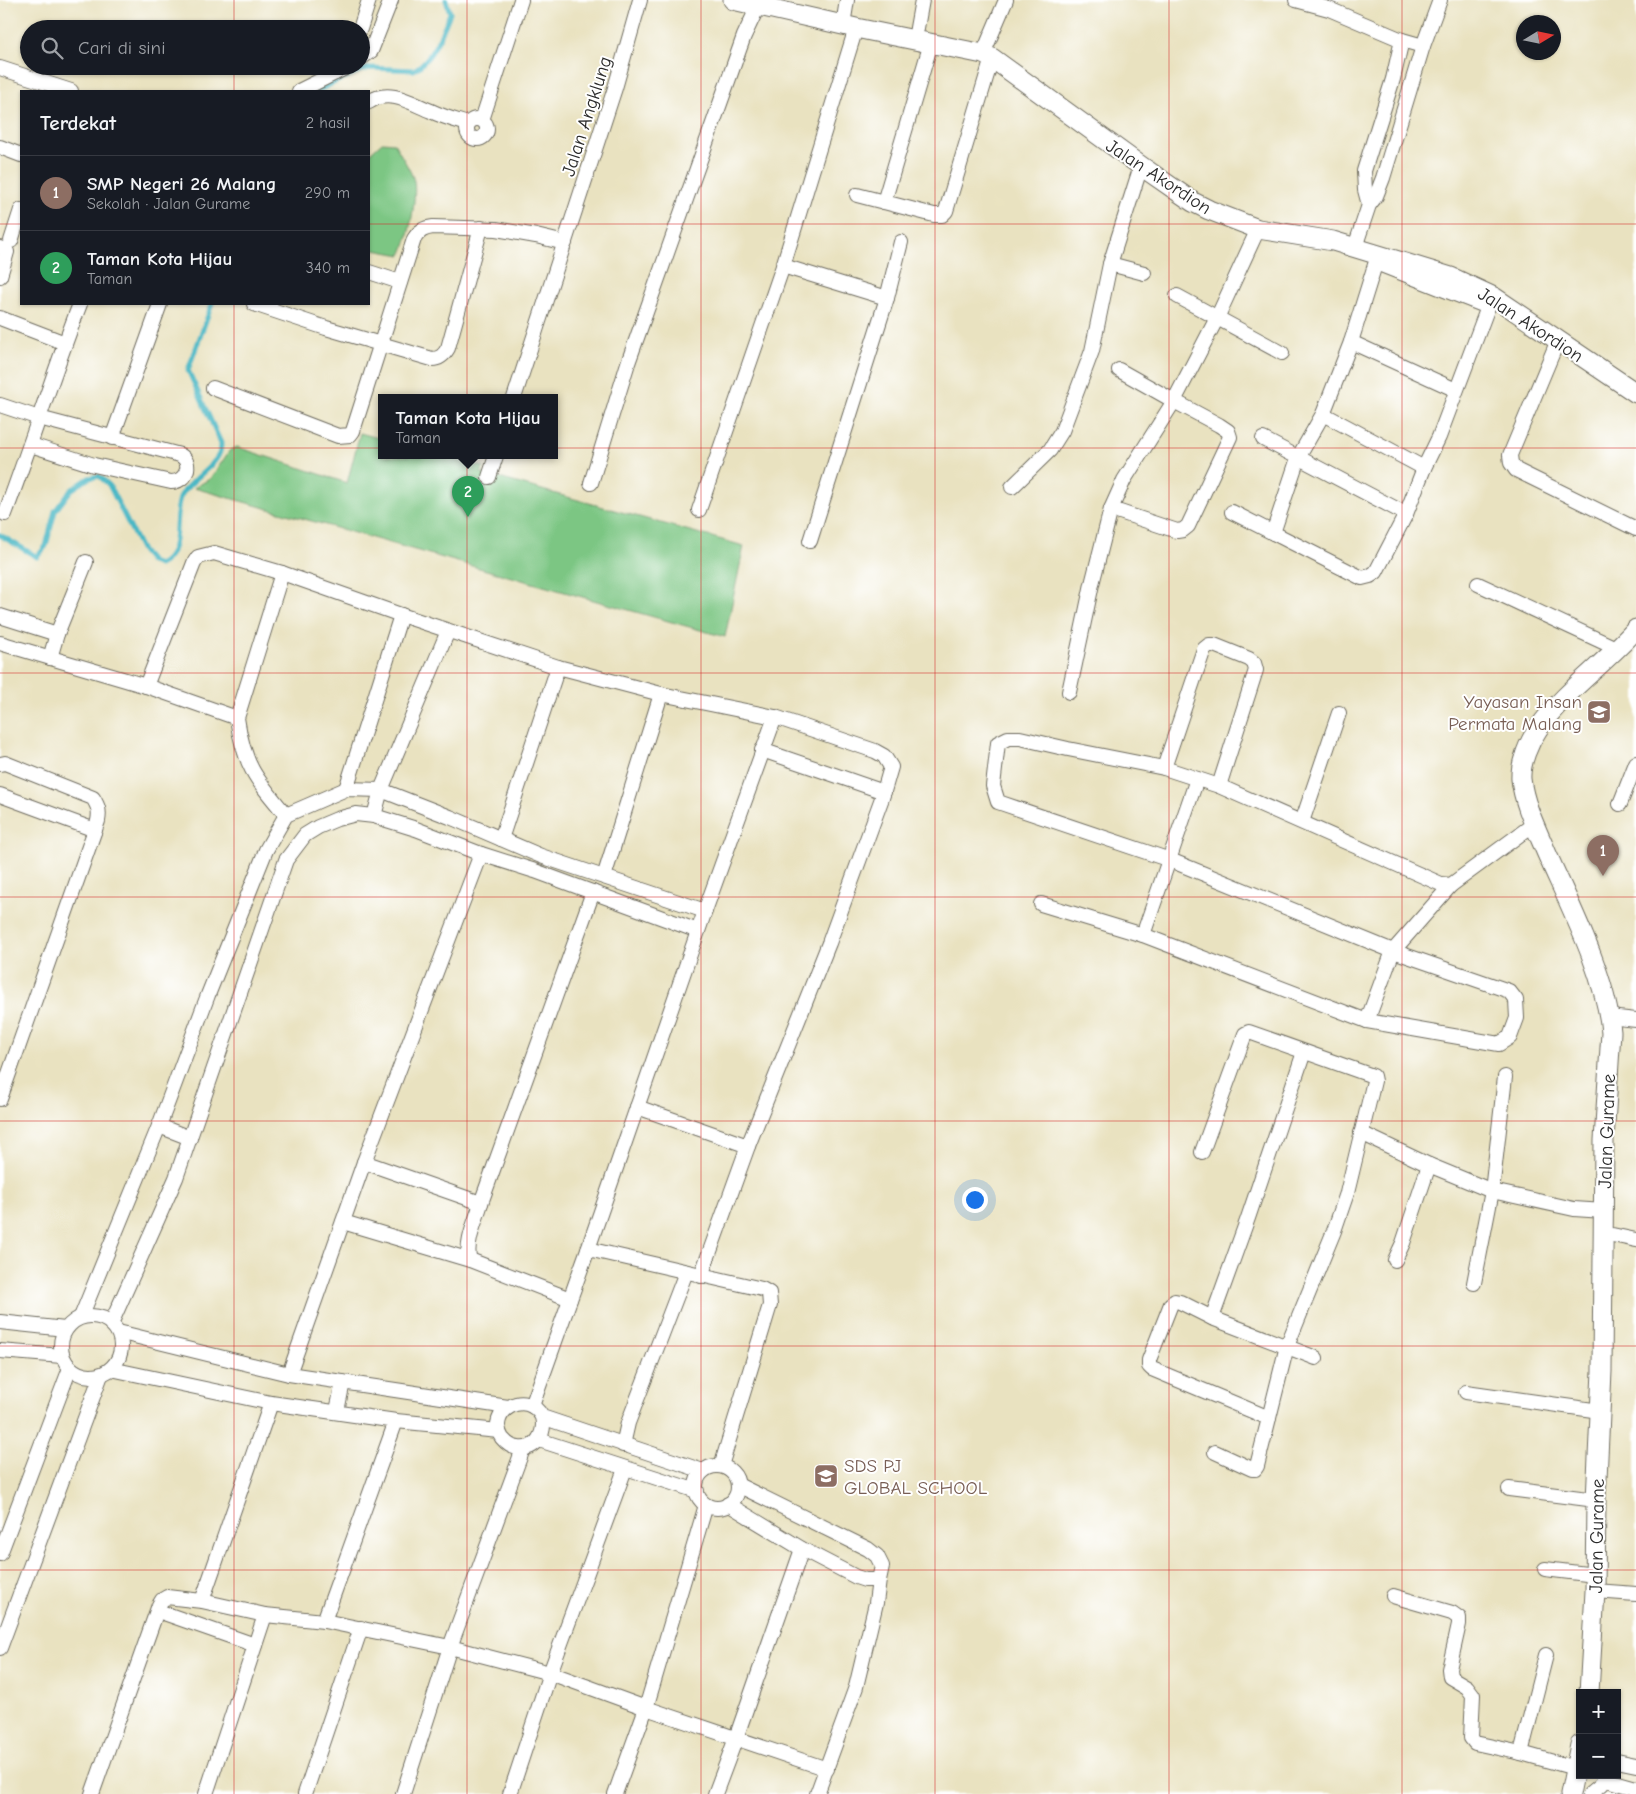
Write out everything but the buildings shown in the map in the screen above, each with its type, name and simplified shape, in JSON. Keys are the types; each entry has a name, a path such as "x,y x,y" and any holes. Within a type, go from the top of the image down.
{"street":[{"path":"363,20 369,0"},
{"path":"370,52 391,0"},
{"path":"370,102 381,97 392,96 406,99 430,111 468,124 475,119 482,120 520,0"},
{"name":"Jalan Angklung","path":"515,394 615,88 640,0"},
{"name":"Jalan Akordion","path":"733,0 760,3 849,26 988,56 1141,166 1201,206 1258,229 1333,241 1355,247 1377,259 1451,277 1558,340 1636,392"},
{"path":"699,510 783,266 849,26 847,0"},
{"path":"884,202 923,41 922,0"},
{"path":"857,194 934,215 945,214 988,56 1006,0"},
{"path":"1296,0 1330,4 1402,40 1423,46"},
{"path":"1355,247 1368,205 1376,196 1380,187 1412,88 1423,46 1440,0"},
{"path":"591,483 628,363 744,36 760,3"},
{"path":"1368,205 1364,171 1393,80 1402,40"},
{"path":"0,68 20,74"},
{"path":"22,75 68,90"},
{"path":"301,90 331,75"},
{"path":"1393,80 1412,88"},
{"path":"0,147 20,155"},
{"path":"1012,487 1050,450 1062,432 1092,351 1110,264 1141,166"},
{"path":"0,276 7,252 5,244 20,212"},
{"path":"214,388 338,436 350,435 353,431 414,239 418,232 425,228 433,227 481,228 512,231 565,243"},
{"path":"257,305 432,360 441,357 448,348 481,228"},
{"path":"1069,692 1092,584 1112,509 1124,480 1174,401 1217,318 1258,229"},
{"path":"810,541 887,298 901,242"},
{"path":"1273,533 1298,458 1323,414 1351,342 1377,259"},
{"path":"1110,264 1144,273"},
{"path":"783,266 887,298"},
{"path":"370,272 400,282"},
{"path":"1177,296 1282,353"},
{"path":"1232,512 1362,578 1376,572 1406,514 1424,468 1439,437 1491,302"},
{"path":"4,514 31,445 80,305"},
{"path":"112,438 160,305"},
{"path":"0,318 65,343"},
{"path":"1558,340 1510,455 1511,463 1516,470 1636,529"},
{"path":"1351,342 1456,390"},
{"path":"1112,509 1178,531 1184,530 1188,526 1230,437 1228,431 1219,425 1119,370"},
{"path":"0,405 39,418 180,455 187,460 188,464 183,478 175,482 153,480 94,465 31,445"},
{"path":"1323,414 1424,468"},
{"path":"1262,439 1406,514"},
{"path":"489,477 495,459"},
{"path":"146,686 194,563 198,557 214,553 282,573 558,667 661,694 775,717 875,751 884,756 891,767 884,792 829,943 748,1146 701,1276"},
{"path":"50,658 56,634 86,562"},
{"path":"282,573 236,718 240,743 255,777 286,815"},
{"path":"1478,584 1618,649"},
{"path":"346,789 401,615"},
{"path":"0,616 56,634"},
{"name":"Jalan Gurame","path":"1589,1689 1595,1583 1596,1500 1602,1370 1604,1140 1611,1032 1610,1017 1597,973 1534,824 1524,796 1521,777 1524,760 1538,729 1576,684 1618,649 1636,629"},
{"path":"374,816 380,790 448,631"},
{"path":"0,643 146,686 236,718"},
{"path":"1164,768 1204,649 1209,645 1214,645 1249,659 1254,663 1256,670 1219,786"},
{"path":"501,839 558,667"},
{"path":"604,876 661,694"},
{"path":"1302,822 1339,713"},
{"path":"532,1406 704,910 775,717"},
{"path":"1041,904 1143,935 1367,1021 1499,1044 1510,1037 1517,1018 1516,1000 1509,991 1393,951 1170,860 998,802 993,786 998,743 1008,738 1020,738 1164,768 1219,786 1440,884 1451,885"},
{"path":"762,750 884,792"},
{"path":"0,764 5,763 93,798 100,812 0,1099"},
{"path":"1620,804 1636,763"},
{"path":"1143,935 1197,779"},
{"path":"81,1317 159,1126 208,995 266,850 286,815 346,789 380,790 450,816 541,856 704,910"},
{"path":"0,795 94,830"},
{"path":"114,1328 176,1178 286,860 305,835 337,819 356,814 374,816 535,871 698,931"},
{"path":"1367,1021 1393,951 1451,885 1534,824"},
{"path":"266,850 286,860"},
{"path":"289,1374 364,1162 481,854"},
{"path":"535,871 541,856"},
{"path":"470,1260 467,1253 468,1245 481,1203 594,892"},
{"path":"1610,1017 1636,1020"},
{"path":"1202,1152 1245,1034 1252,1032 1373,1076 1374,1081 1348,1193 1287,1346 1257,1466 1255,1469 1252,1469 1215,1452"},
{"path":"1212,1318 1252,1207 1304,1052"},
{"path":"1474,1282 1492,1191 1505,1076"},
{"path":"637,1107 748,1146"},
{"path":"159,1126 190,1138"},
{"path":"1361,1133 1429,1165 1492,1191 1574,1210 1604,1211"},
{"path":"364,1162 481,1203"},
{"path":"1395,1260 1403,1243 1429,1165"},
{"path":"342,1222 470,1260 570,1299"},
{"path":"1603,1233 1636,1240"},
{"path":"588,1249 766,1290 769,1293 771,1299 720,1466"},
{"path":"623,1445 628,1423 686,1272"},
{"path":"1269,1418 1152,1369 1149,1366 1148,1360 1171,1304 1180,1302 1212,1318 1316,1358"},
{"path":"2,1638 106,1372 118,1360 121,1349 114,1328 106,1320 94,1316 81,1317 65,1329 60,1344 62,1356 70,1368 83,1376 106,1372 271,1403 396,1420 499,1431"},
{"path":"0,1322 65,1329"},
{"path":"114,1328 289,1374 508,1407 520,1403 532,1406 542,1418 703,1471"},
{"path":"0,1351 62,1356"},
{"path":"0,1554 70,1368"},
{"path":"337,1411 343,1382"},
{"path":"1466,1392 1600,1411"},
{"path":"202,1601 271,1403"},
{"path":"508,1407 501,1416 499,1431 502,1439 509,1445 523,1449 534,1445 539,1440 543,1431 542,1418"},
{"path":"324,1621 396,1420"},
{"path":"539,1440 697,1491"},
{"path":"403,1794 450,1647 523,1449"},
{"path":"720,1466 731,1471 737,1480 738,1486 735,1496 728,1504 717,1508 706,1505 698,1496 696,1484 698,1476 703,1471 709,1467 720,1466"},
{"path":"510,1794 550,1673 625,1469"},
{"path":"738,1486 868,1549 877,1556 882,1566 876,1604 856,1687 817,1794"},
{"path":"1509,1489 1596,1500"},
{"path":"728,1504 802,1549 856,1577 865,1580 879,1580"},
{"path":"614,1794 646,1708 706,1505"},
{"path":"715,1794 802,1549"},
{"path":"1546,1568 1636,1594"},
{"path":"1393,1596 1452,1613 1459,1618 1449,1669 1450,1677 1467,1687 1473,1695 1471,1738 1475,1743 1575,1768"},
{"path":"95,1793 160,1602 166,1598 202,1601 266,1615 324,1621 450,1647 550,1673 646,1708 827,1769"},
{"path":"158,1611 254,1644"},
{"path":"206,1794 254,1644 266,1615"},
{"path":"304,1794 360,1628"},
{"path":"1521,1753 1546,1655"},
{"path":"1621,1762 1636,1765"},
{"path":"1570,1794 1576,1763"},
{"path":"1590,1794 1602,1784 1604,1779"},
{"path":"1611,1779 1636,1788"}],"green space":[{"path":"382,142 394,143 413,177 415,188 412,219 401,255 370,249 370,153"},
{"path":"360,433 378,438 378,459 455,459 484,467 481,473 744,546 725,637 194,488 211,478 230,450 237,447 347,483"}],"waterway":[{"path":"370,68 414,70 420,65 431,52 450,13 446,0"},
{"path":"319,90 350,75"},
{"path":"0,535 37,557 46,546 55,511 71,490 89,478 99,476 109,485 142,551 151,562 159,565 166,560 174,545 180,498 187,487 216,460 221,450 221,443 188,370 212,305"}],"place":[{"name":"Taman Kota Hijau","path":"468,517"},
{"name":"Yayasan Insan Permata Malang","path":"1599,712"},
{"name":"SMP Negeri 26 Malang","path":"1603,876"},
{"name":"SDS PJ GLOBAL SCHOOL","path":"826,1476"}]}
